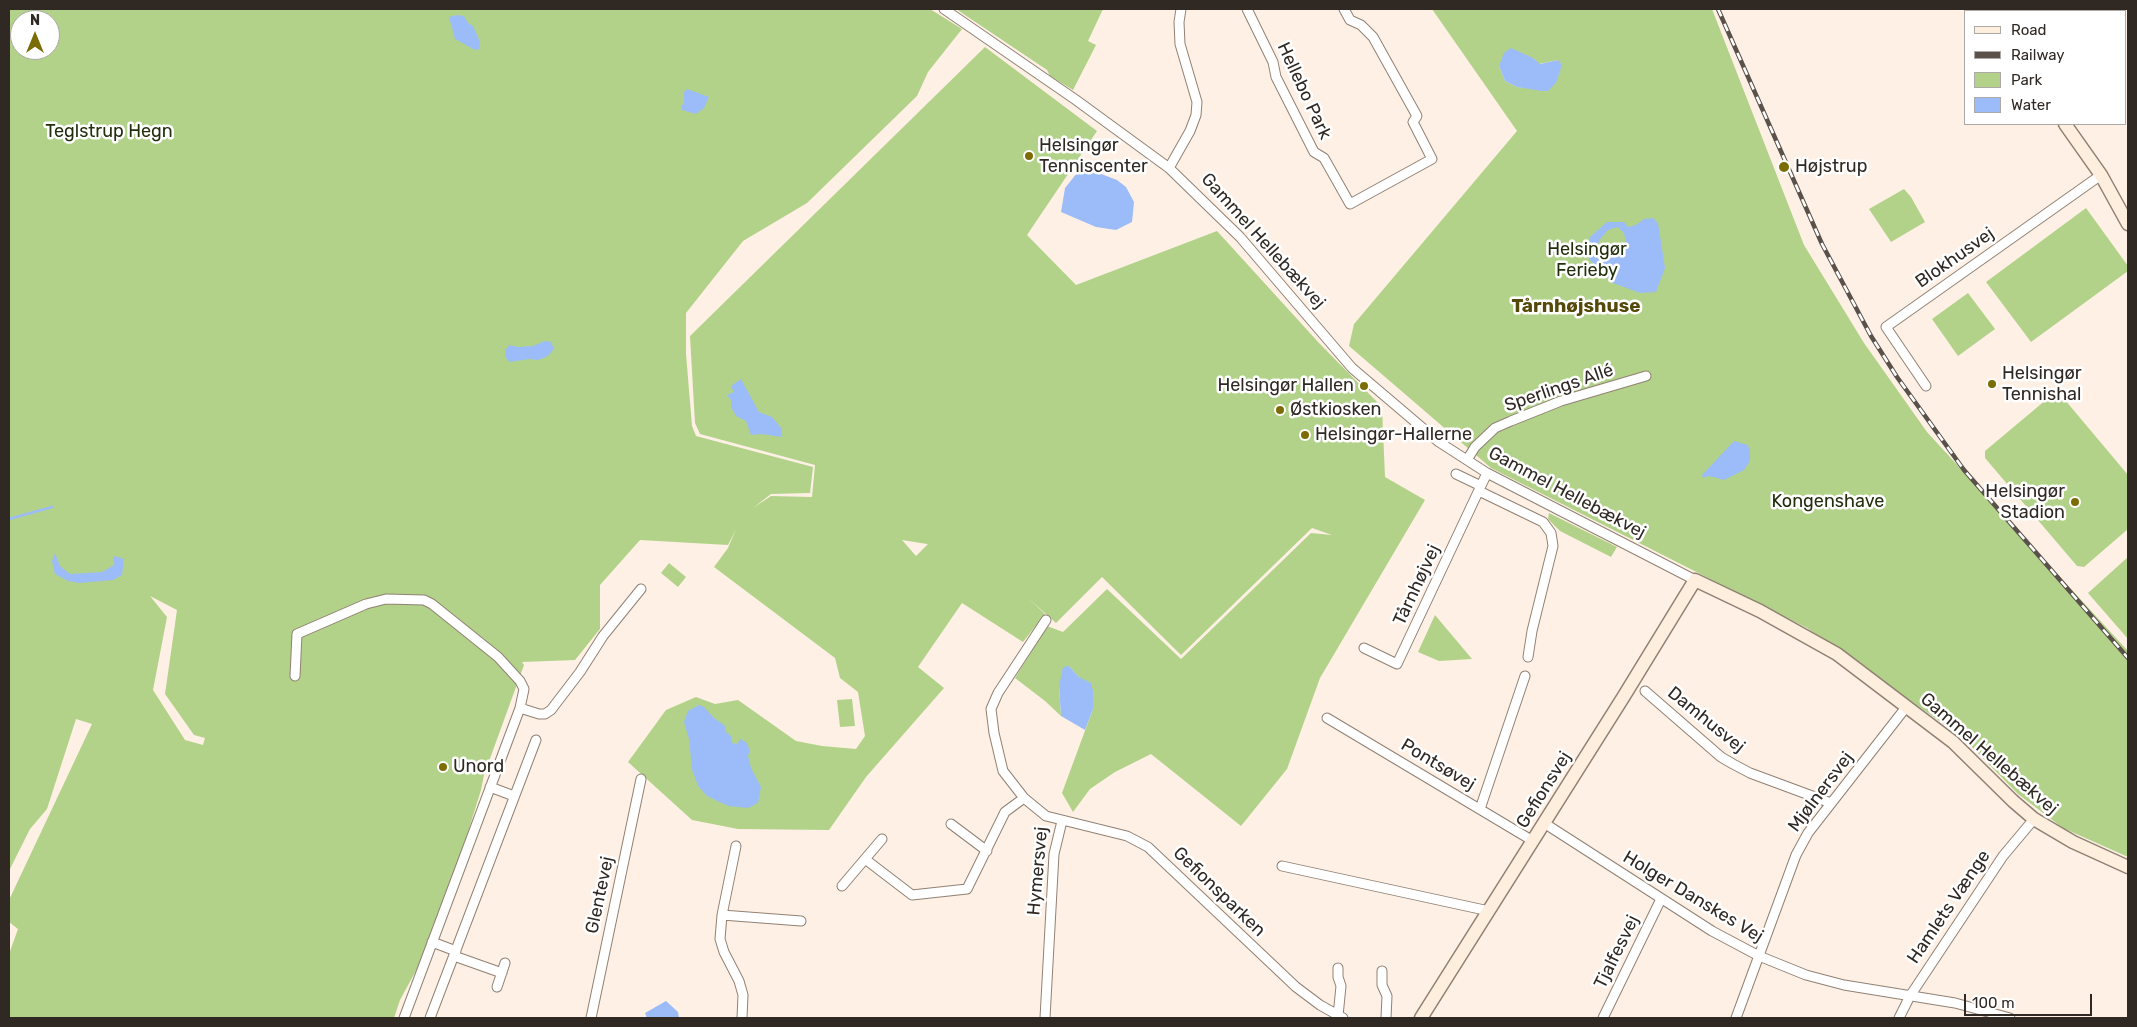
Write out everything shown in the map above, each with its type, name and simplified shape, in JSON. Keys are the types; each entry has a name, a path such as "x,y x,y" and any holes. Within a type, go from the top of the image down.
{"main road":[{"path":"2066,125 2101,175 2128,224"},
{"name":"Gammel Hellebækvej","path":"1695,580 1760,611 1837,654 1952,742 2013,802 2034,819 2073,842 2128,868"},
{"name":"Gefionsvej","path":"1421,1018 1695,580"}],"street":[{"name":"Gammel Hellebækvej","path":"944,9 1076,100 1169,168 1240,237 1352,368 1439,442 1487,473 1676,572 1695,580"},
{"path":"1169,168 1190,131 1196,115 1198,102 1180,44 1179,22 1181,9"},
{"name":"Hellebo Park","path":"1247,9 1274,62 1276,77 1314,152 1324,158 1350,204 1432,159 1413,122 1417,116 1373,37 1361,25 1350,20 1344,9"},
{"name":"Blokhusvej","path":"1926,386 1886,328 2101,175"},
{"name":"Sperlings Allé","path":"1467,460 1475,448 1495,428 1561,401 1646,376"},
{"name":"Tårnhøjvej","path":"1364,648 1398,664 1487,473"},
{"path":"1456,474 1480,489 1543,522 1550,533 1553,546 1532,631 1528,657"},
{"path":"520,708 538,714 544,714 551,710 580,672 603,636 641,588"},
{"path":"295,676 297,634 366,604 386,599 424,600 432,604 498,657 520,681 524,689 520,708 404,1018"},
{"name":"Hymersvej","path":"1045,1018 1054,854 1062,821 1046,816 1024,798 1003,772 994,733 991,709 998,693 1046,620"},
{"path":"1480,809 1526,676"},
{"name":"Damhusvej","path":"1645,691 1722,757 1733,764 1750,773 1831,803"},
{"name":"Mjølnersvej","path":"1736,1018 1796,855 1808,833 1907,706"},
{"name":"Pontsøvej","path":"1327,718 1533,841"},
{"path":"430,1018 536,740"},
{"name":"Glentevej","path":"591,1018 640,779"},
{"path":"490,787 514,796"},
{"path":"865,859 912,896 967,889 1005,812 1024,798"},
{"name":"Hamlets Vænge","path":"1899,1018 1910,996 2003,856 2034,819"},
{"name":"Gefionsparken","path":"1062,821 1127,836 1148,847 1296,987 1320,1005 1341,1017 1341,986 1338,968"},
{"name":"Holger Danskes Vej","path":"1544,823 1661,899 1723,937 1759,956 1816,978 1844,985 1955,1003 2010,1018"},
{"path":"951,824 987,851"},
{"path":"842,886 882,839"},
{"path":"736,846 722,915 720,939 743,995 742,1018"},
{"path":"1282,866 1489,910"},
{"name":"Tjalfesvej","path":"1603,1018 1661,899"},
{"path":"722,915 801,921"},
{"path":"432,942 502,973"},
{"path":"497,987 505,963"},
{"path":"1382,971 1382,985 1387,996 1386,1018"}],"green space":[{"name":"Teglstrup Hegn","path":"9,9 930,9 962,29 928,72 917,96 807,203 743,241 686,313 686,354 692,426 696,436 813,467 810,493 771,494 753,508 771,496 812,497 815,465 700,434 695,423 690,336 985,47 1097,131 1027,235 1076,285 1217,231 1319,343 1382,407 1385,477 1425,500 1320,678 1287,769 1241,826 1151,754 1115,772 1090,789 1073,812 1062,793 1093,709 1079,677 1069,666 1059,686 1061,716 1015,678 1047,626 1063,632 1107,589 1181,659 1311,533 1332,535 1312,528 1181,655 1102,577 1056,623 1028,598 1045,614 1023,642 962,603 918,667 944,688 866,777 829,830 738,829 692,820 628,762 666,710 696,697 715,704 738,700 796,741 822,746 856,749 865,736 858,692 840,678 835,658 714,567 728,548 736,529 728,545 640,540 600,585 600,629 575,660 522,662 524,665 484,775 463,848 419,965 400,1000 394,1018 9,1018 9,954 18,929 9,922 9,900 92,724 76,719 47,809 30,829 9,871","holes":["902,540 928,544 916,556","150,596 177,610 165,694 194,735 205,738 203,745 185,740 153,690 167,617"]},
{"path":"956,9 1103,9 1088,41 1096,45 1073,90 1050,76 1047,70"},
{"path":"1432,9 1712,9 1804,245 1864,343 1927,432 2128,651 2128,857 2063,828 2018,794 1962,737 1807,628 1491,468 1349,346 1354,324 1517,131","holes":["1533,58 1539,64 1558,60 1529,88 1517,87 1505,81 1499,66"]},
{"path":"1998,9 2063,9 2062,10"},
{"path":"1904,189 1911,197 1925,222 1891,242 1869,209"},
{"path":"2086,208 2128,266 2128,271 2031,342 1986,282"},
{"path":"1968,293 1995,329 1958,356 1932,319"},
{"name":"Helsingør Stadion","path":"2053,394 2060,394 2128,475 2128,529 2084,567 2077,566 1985,458 1985,451"},
{"path":"1549,513 1617,547 1611,557 1560,531 1548,519"},
{"path":"2128,557 2128,639 2088,593"},
{"path":"669,563 686,577 678,587 661,573"},
{"path":"1435,615 1472,659 1439,661 1418,652"},
{"path":"852,699 855,726 840,727 837,700"}],"water":[{"path":"464,16 468,23 473,26 480,42 479,49 475,50 455,39 449,17"},
{"path":"1511,48 1533,58 1540,64 1558,60 1562,65 1556,83 1548,91 1542,91 1517,87 1505,81 1499,66 1504,53"},
{"path":"687,89 709,97 704,108 696,114 682,110 684,92"},
{"path":"1088,169 1117,180 1126,187 1134,202 1132,222 1116,230 1096,227 1061,212 1065,188 1077,173"},
{"path":"1653,218 1658,223 1665,268 1656,292 1640,293 1613,283 1587,256 1590,237 1607,222 1624,222 1628,227 1636,225 1644,219","holes":["1618,227 1624,233 1626,243 1619,256 1607,258 1596,247 1608,230"]},
{"path":"545,341 551,342 554,349 548,356 538,360 529,359 510,362 505,357 506,349 510,345 518,347 533,346"},
{"path":"741,379 759,412 772,417 782,429 781,437 762,434 751,435 746,421 736,416 731,407 731,400 727,395 734,392 731,386"},
{"path":"1734,441 1748,445 1750,461 1744,470 1724,480 1709,476 1703,478 1702,475"},
{"path":"55,553 60,566 70,574 102,572 114,565 113,556 118,557 124,559 122,575 113,580 79,583 68,581 55,574 52,561"},
{"path":"1069,666 1079,677 1091,683 1093,691 1093,709 1085,730 1061,716 1059,686 1063,667"},
{"path":"699,705 704,707 725,726 726,732 731,736 732,743 737,744 740,739 746,742 750,750 748,756 751,768 761,787 758,803 748,808 728,806 707,796 698,786 692,769 689,739 684,722 688,711"},
{"path":"666,1001 678,1012 679,1018 647,1018 645,1013"}],"waterway":[{"path":"9,519 52,507"}],"railway":[{"path":"1718,9 1822,244 1871,336 1897,377 1964,470 2128,658"}],"place":[{"name":"Helsingør Tenniscenter","path":"1029,156"},
{"name":"Højstrup","path":"1784,167"},
{"name":"Helsingør Tennishal","path":"1992,384"},
{"name":"Helsingør Hallen","path":"1364,386"},
{"name":"Østkiosken","path":"1280,410"},
{"name":"Helsingør-Hallerne","path":"1305,435"},
{"name":"Helsingør Stadion","path":"2075,502"},
{"name":"Unord","path":"443,767"}],"district":[{"name":"Tårnhøjshuse","path":"1576,307"}],"park label":[{"name":"Helsingør Ferieby","path":"1587,260"},
{"name":"Kongenshave","path":"1828,502"}]}
